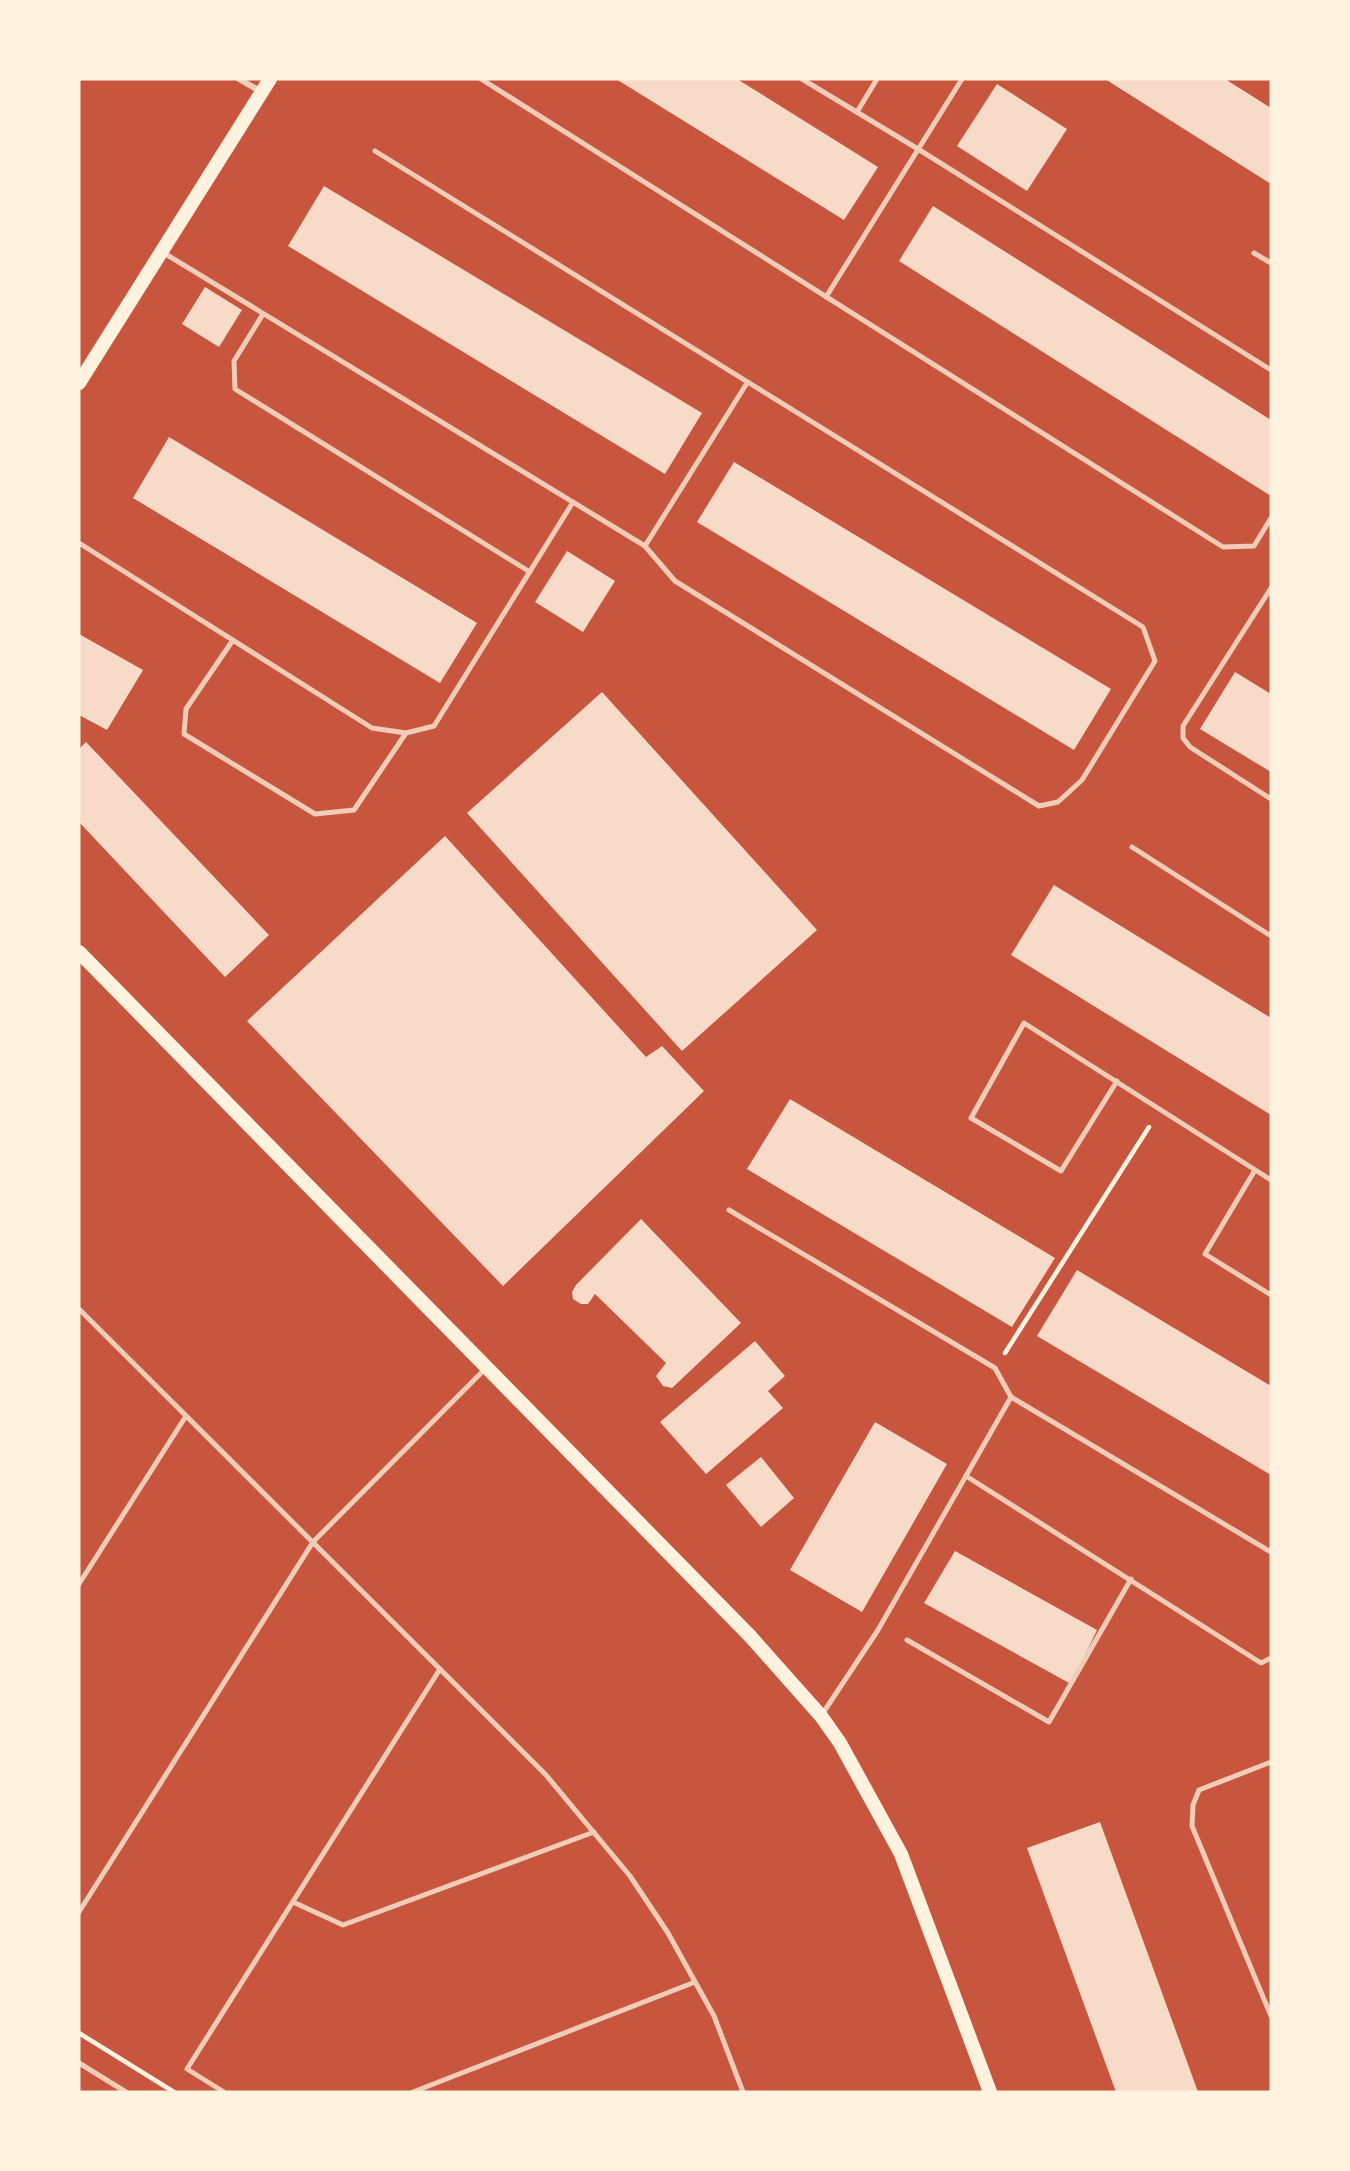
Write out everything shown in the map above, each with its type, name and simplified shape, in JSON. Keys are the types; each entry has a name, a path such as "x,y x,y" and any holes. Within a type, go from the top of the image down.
{"main road":[{"path":"79,383 270,79"},
{"path":"79,953 750,1636 821,1716 841,1743 901,1854 990,2092"}],"street":[{"path":"239,79 262,92"}],"lane":[{"path":"481,79 1223,547 1254,546 1271,518"},
{"path":"802,79 1271,370"},
{"path":"857,112 877,79"},
{"path":"826,297 961,79"},
{"path":"161,251 645,546 675,581 1039,806 1058,802 1082,780 1155,661 1143,627 375,150"},
{"path":"1254,253 1271,263"},
{"path":"263,314 234,361 235,389 530,572"},
{"path":"645,546 747,383"},
{"path":"79,543 372,728 406,733 434,726 573,502"},
{"path":"1271,589 1183,726 1183,738 1190,747 1271,799"},
{"path":"233,640 186,709 184,734 315,814 354,810 406,733"},
{"path":"1132,847 1271,936"},
{"path":"1116,1081 1061,1171 971,1118 1024,1023 1116,1081 1271,1180"},
{"path":"1255,1170 1205,1254 1271,1295"},
{"path":"729,1210 995,1368 1011,1397 1271,1552"},
{"path":"79,1309 546,1775 630,1876 668,1933 713,2016 743,2092"},
{"path":"79,1912 313,1542 486,1368"},
{"path":"821,1716 878,1630 1011,1397"},
{"path":"79,1584 186,1416"},
{"path":"966,1476 1261,1663 1271,1658"},
{"path":"907,1640 1049,1722 1131,1579"},
{"path":"224,2092 187,2069 440,1669"},
{"path":"1271,1762 1199,1790 1193,1805 1192,1826 1271,2016"},
{"path":"293,1902 343,1925 594,1832"},
{"path":"413,2092 695,1982"},
{"path":"79,2063 126,2092"}],"path":[{"path":"995,1368 1160,1109"},
{"path":"79,2033 174,2092"}],"building":[{"path":"616,79 737,79 878,167 844,220"},
{"path":"1105,79 1225,79 1271,108 1271,184"},
{"path":"997,84 1067,129 1027,191 957,146"},
{"path":"324,186 702,413 665,474 288,246"},
{"path":"933,206 1271,420 1271,496 899,261"},
{"path":"205,287 242,310 219,347 182,324"},
{"path":"169,437 477,623 440,683 133,498"},
{"path":"734,462 1111,689 1074,750 697,522"},
{"path":"567,551 615,581 583,632 535,602"},
{"path":"79,634 143,670 107,730 79,715"},
{"path":"1235,672 1271,694 1271,772 1200,729"},
{"path":"602,692 817,930 682,1051 467,813"},
{"path":"86,742 269,935 225,977 79,822 79,749"},
{"path":"445,836 646,1057 662,1046 704,1091 503,1286 247,1021"},
{"path":"1054,885 1271,1018 1271,1115 1011,955"},
{"path":"790,1099 1055,1258 1012,1327 747,1169"},
{"path":"641,1219 741,1323 672,1388 663,1386 656,1376 666,1363 595,1294 588,1304 581,1304 573,1299 572,1292 576,1285"},
{"path":"1077,1270 1271,1386 1271,1475 1037,1336"},
{"path":"755,1341 785,1376 768,1391 783,1408 706,1474 660,1422"},
{"path":"875,1422 947,1464 862,1612 790,1570"},
{"path":"761,1457 794,1498 761,1527 726,1485"},
{"path":"955,1551 1097,1630 1071,1684 924,1603"},
{"path":"1100,1822 1198,2092 1116,2092 1027,1848"}]}
